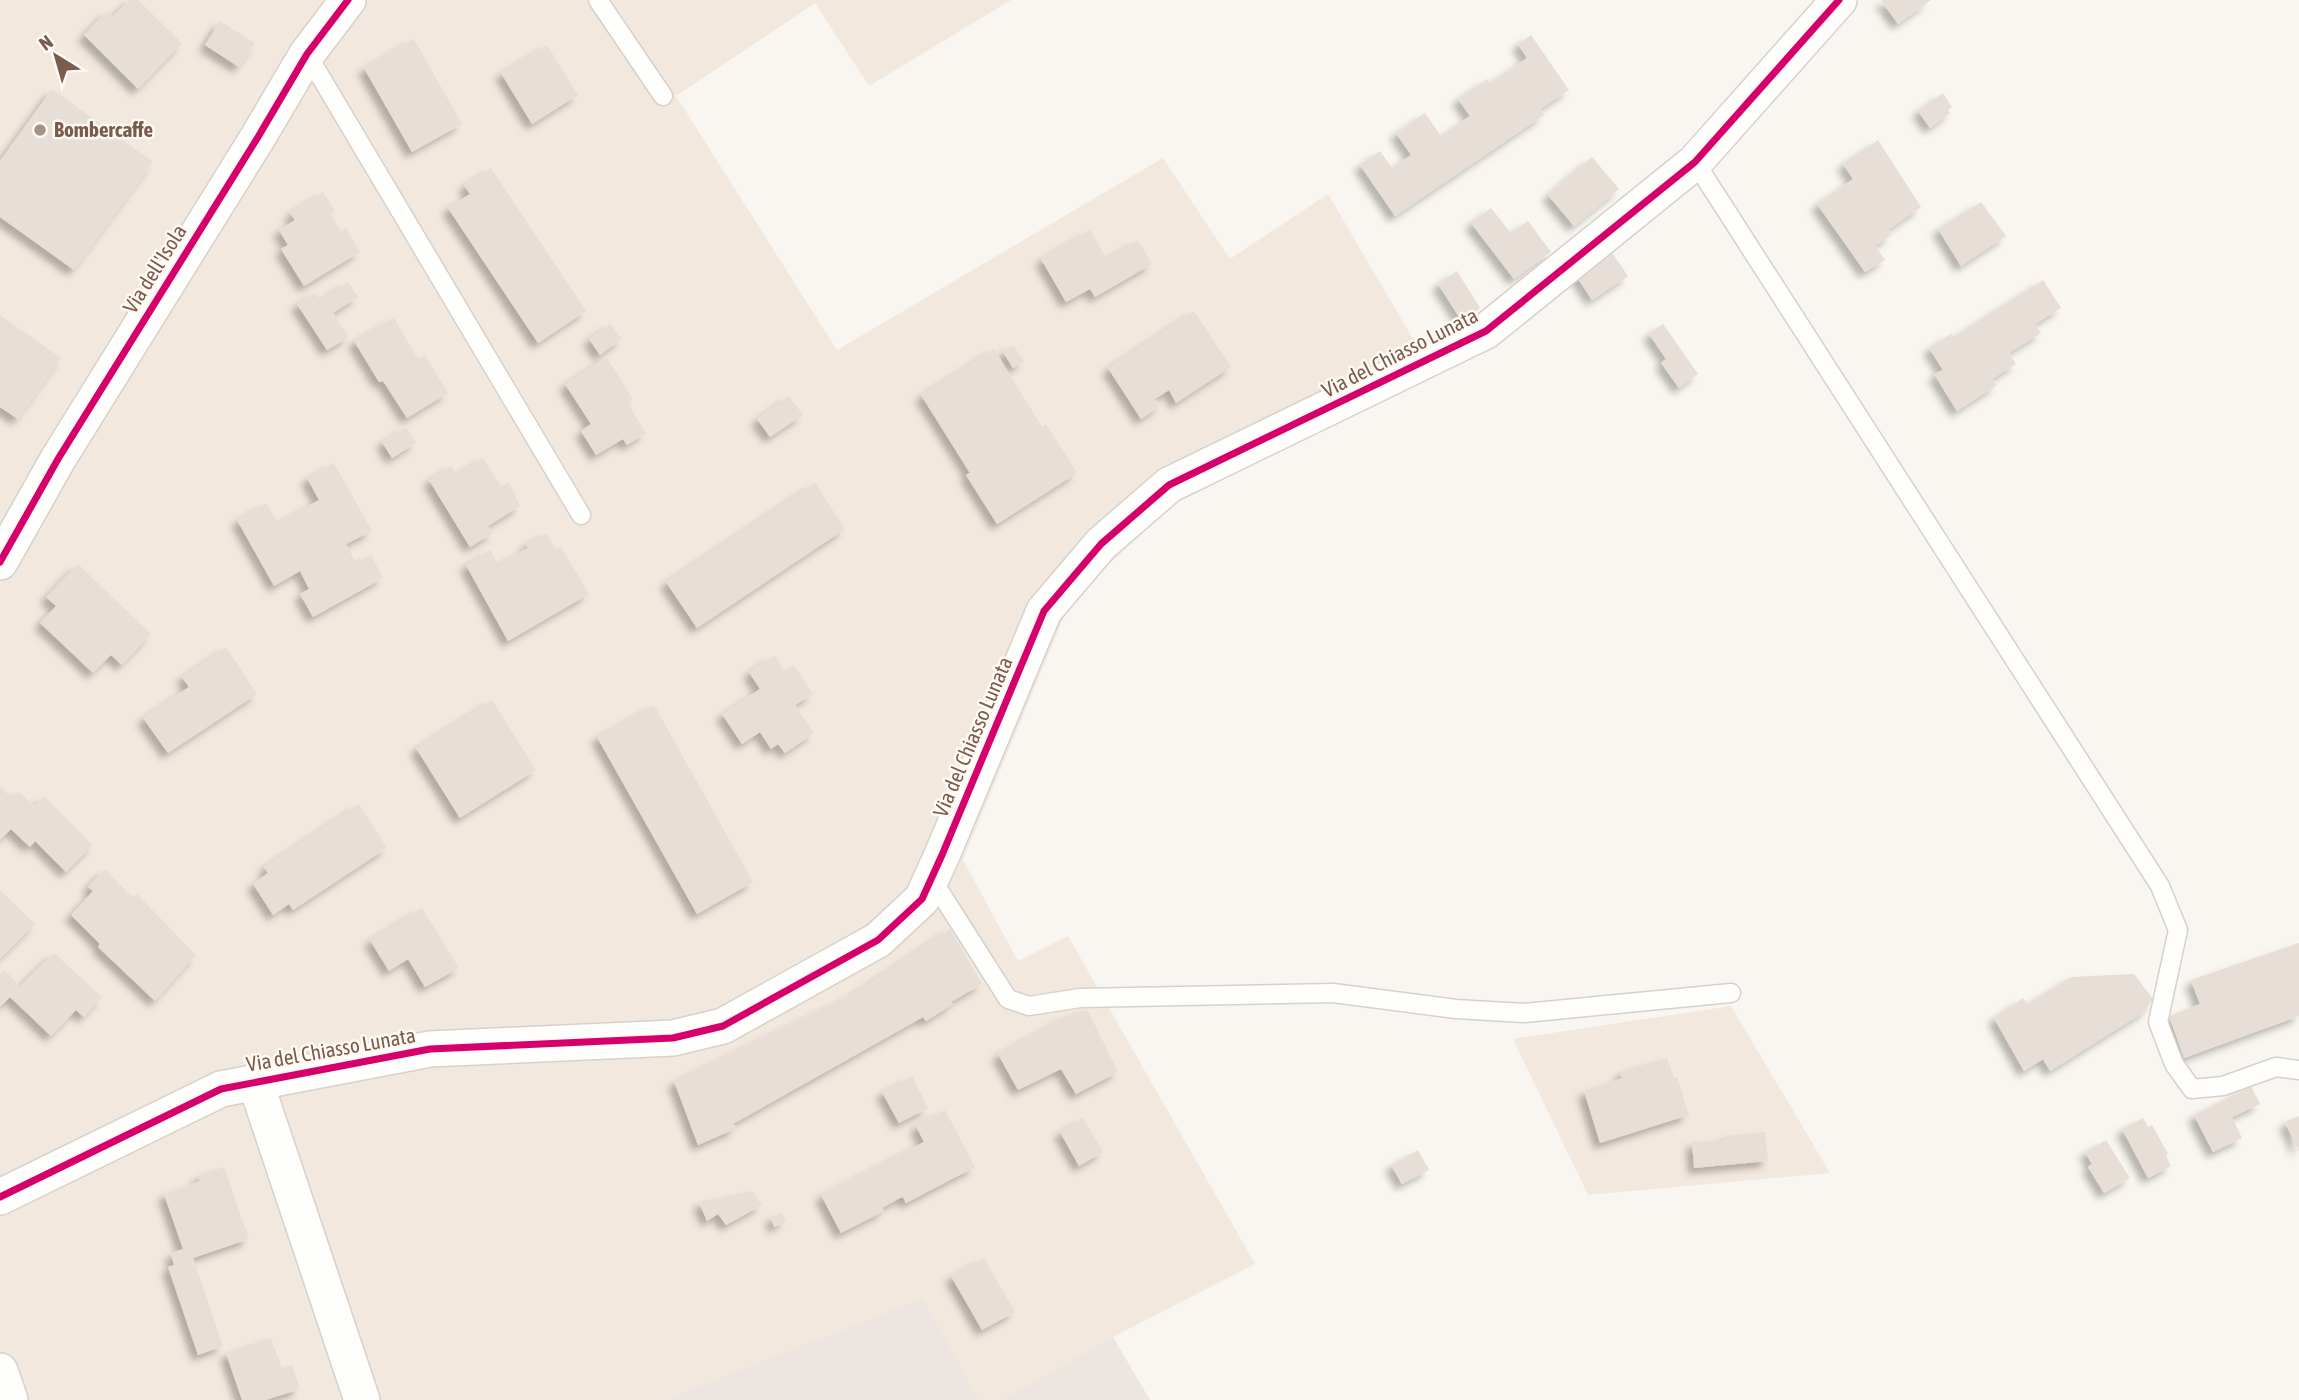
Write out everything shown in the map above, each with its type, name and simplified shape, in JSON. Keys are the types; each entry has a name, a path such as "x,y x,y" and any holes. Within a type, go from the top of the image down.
{"street":[{"name":"Via dell'Isola","path":"0,562 58,459 307,54 348,0"},
{"name":"Via del Chiasso Lunata","path":"0,1197 221,1088 430,1049 673,1038 723,1026 878,940 922,899 1044,611 1101,544 1169,485 1486,331 1695,162 1839,0"},
{"name":"Via del Chiasso Lunata","path":"255,1081 362,1400"},
{"path":"0,1371 10,1400"}],"lane":[{"path":"598,0 663,96"},
{"path":"307,54 581,515"},
{"path":"1695,162 2160,886 2178,930 2158,1022 2174,1065 2192,1089 2223,1086 2276,1067 2299,1070"},
{"path":"931,878 1008,999 1029,1006 1080,998 1333,993 1456,1009 1524,1013 1731,993"}],"shaded area":[{"path":"0,0 1011,0 869,86 815,3 676,96 837,350 1163,158 1230,259 1328,194 1434,375 1174,504 1071,600 963,860 1018,961 1068,936 1255,1264 1113,1337 1001,1400 980,1400 923,1298 666,1400 0,1400"},
{"path":"1731,1006 1830,1173 1588,1195 1513,1039"},
{"path":"923,1298 980,1400 666,1400 723,1377"},
{"path":"1113,1337 1150,1400 1001,1400"}],"building":[{"path":"129,0 138,0 182,43 138,89 84,35 107,11 113,16"},
{"path":"1881,0 1931,0 1898,24"},
{"path":"220,21 255,43 239,67 205,45"},
{"path":"1531,35 1569,90 1540,109 1544,115 1395,216 1360,165 1380,151 1392,168 1411,155 1396,133 1425,113 1441,136 1470,116 1458,99 1487,79 1490,83 1527,58 1518,44"},
{"path":"414,39 462,124 412,152 364,68"},
{"path":"547,45 578,95 532,124 501,73"},
{"path":"52,89 153,162 74,270 0,217 0,161"},
{"path":"1943,93 1952,107 1948,110 1950,113 1930,128 1918,111"},
{"path":"1878,140 1921,207 1888,230 1891,235 1875,246 1885,260 1865,272 1817,204 1853,179 1843,164"},
{"path":"1592,157 1619,189 1574,226 1548,195"},
{"path":"491,168 586,311 538,343 448,208 470,194 464,185"},
{"path":"323,192 335,211 330,214 341,231 346,228 360,252 304,286 281,249 288,245 279,230 295,220 290,213"},
{"path":"1981,202 2006,236 1961,266 1938,229"},
{"path":"1491,208 1511,233 1528,221 1551,252 1514,279 1471,223"},
{"path":"1090,230 1107,259 1138,240 1152,264 1095,297 1090,289 1066,302 1041,259"},
{"path":"1608,247 1628,276 1592,300 1573,271"},
{"path":"1457,271 1480,308 1461,320 1438,284"},
{"path":"2043,280 2061,308 2035,324 2041,333 2009,353 2016,364 1992,379 1997,385 1957,411 1934,374 1943,370 1929,348 1951,334 1953,337"},
{"path":"348,282 358,297 333,313 349,337 327,350 297,304 315,293 320,300"},
{"path":"1194,311 1231,367 1176,403 1169,390 1155,399 1160,406 1141,419 1108,368"},
{"path":"0,315 61,358 18,419 0,407"},
{"path":"394,318 418,359 425,355 448,393 407,418 383,381 379,382 354,341"},
{"path":"610,324 622,339 600,355 589,339"},
{"path":"1663,324 1698,374 1679,388 1661,363 1666,359 1649,334"},
{"path":"1013,345 1024,361 1013,368 1003,352"},
{"path":"994,349 1042,427 1046,424 1077,473 997,524 966,475 970,473 921,395"},
{"path":"606,357 633,399 627,403 646,433 627,445 623,439 596,455 581,431 591,424 565,384"},
{"path":"789,396 803,415 770,437 757,419"},
{"path":"406,427 416,443 392,458 382,442"},
{"path":"483,458 501,487 509,482 520,506 488,526 493,533 470,547 429,480 451,466 456,475"},
{"path":"334,463 372,531 346,544 356,563 371,555 383,578 313,617 300,594 309,589 300,571 274,586 237,520 266,503 278,523 319,500 307,478"},
{"path":"815,483 845,529 697,628 666,582"},
{"path":"546,533 556,550 561,547 589,594 508,641 466,565 490,550 498,564 528,548 526,544"},
{"path":"78,564 151,634 122,665 111,655 93,673 40,623 56,606 46,597"},
{"path":"226,647 257,694 168,753 143,718 189,687 182,677"},
{"path":"774,655 785,671 794,665 813,694 795,705 814,733 785,753 778,744 771,749 760,732 742,744 722,714 760,689 749,672"},
{"path":"492,700 536,770 460,818 416,748"},
{"path":"654,705 753,882 697,914 597,737"},
{"path":"0,787 12,798 18,791 34,806 44,796 93,845 66,872 35,841 30,847 11,829 0,840"},
{"path":"359,804 387,848 293,910 289,904 273,915 253,884 268,873 264,867"},
{"path":"105,869 133,898 137,894 196,955 155,1001 98,947 100,944 71,915 93,891 88,887"},
{"path":"0,890 35,924 0,959"},
{"path":"422,908 459,968 425,987 408,959 389,971 370,940"},
{"path":"950,929 982,984 926,1021 923,1017 733,1124 737,1128 698,1145 674,1081 853,994"},
{"path":"2299,943 2299,1016 2184,1058 2169,1016 2200,1004 2191,980"},
{"path":"54,953 102,997 84,1017 76,1010 51,1036 10,997 0,1007 0,975 5,970 20,986"},
{"path":"2134,974 2153,999 2144,1012 2050,1071 2043,1059 2024,1071 1994,1018 2023,998 2027,1004 2071,977"},
{"path":"1087,1009 1118,1072 1076,1094 1061,1069 1018,1090 998,1054 1063,1018"},
{"path":"1667,1058 1674,1078 1677,1077 1689,1115 1600,1143 1584,1091 1622,1078 1620,1072"},
{"path":"912,1076 928,1108 899,1123 882,1092"},
{"path":"2251,1086 2260,1104 2232,1117 2242,1138 2213,1152 2194,1115"},
{"path":"945,1110 975,1167 906,1203 903,1197 900,1198 882,1208 884,1211 841,1233 821,1195 924,1142 916,1126"},
{"path":"2299,1116 2299,1152 2285,1122"},
{"path":"1083,1118 1103,1152 1079,1166 1060,1132"},
{"path":"2143,1118 2148,1127 2152,1125 2168,1154 2166,1156 2171,1166 2148,1178 2122,1129"},
{"path":"1765,1132 1768,1161 1694,1168 1692,1142 1725,1140 1725,1136"},
{"path":"2106,1140 2130,1178 2104,1193 2088,1167 2092,1164 2085,1152"},
{"path":"1418,1150 1429,1170 1402,1184 1391,1165"},
{"path":"224,1167 249,1239 193,1258 223,1346 198,1355 168,1267 174,1265 171,1253 183,1249 164,1194 200,1181 198,1176"},
{"path":"753,1191 762,1205 726,1225 718,1214 707,1221 699,1202"},
{"path":"782,1213 786,1221 774,1227 771,1217"},
{"path":"984,1258 1015,1312 982,1330 951,1276"},
{"path":"271,1338 282,1369 292,1365 300,1389 266,1400 242,1400 226,1353"}],"cycle path":[{"path":"0,562 58,459 307,54 348,0"},
{"path":"0,1197 221,1089 430,1049 673,1038 723,1026 878,940 922,899 1044,611 1101,544 1169,485 1486,331 1695,162 1839,0"}],"place":[{"name":"Bombercaffe","path":"40,130"}]}
